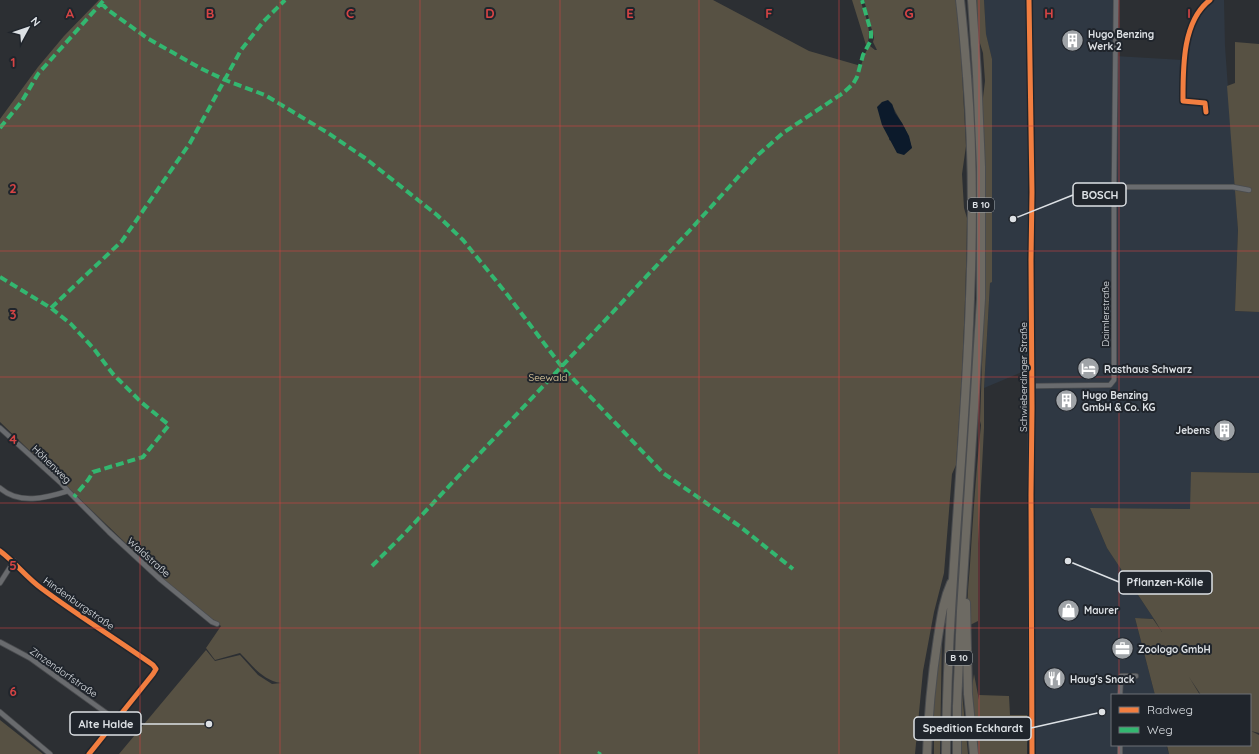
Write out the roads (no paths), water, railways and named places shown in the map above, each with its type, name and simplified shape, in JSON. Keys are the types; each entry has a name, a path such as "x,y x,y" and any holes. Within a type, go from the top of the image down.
{"highway":[{"name":"B 10","path":"946,754 946,708 953,579 968,358 972,223 968,77 960,0"},
{"name":"B 10","path":"958,754 956,706 981,299 981,168 972,0"},
{"name":"B 10","path":"964,562 967,580 966,616 968,694 974,754"},
{"name":"B 10","path":"927,754 930,698 934,665 945,596 953,579"}],"street":[{"name":"Schwieberdinger Straße","path":"1029,0 1032,192 1030,260 1032,386 1032,754"},
{"name":"Daimlerstraße","path":"1032,386 1110,385 1114,380 1116,0"},
{"path":"1206,112 1205,103 1183,101 1184,63 1185,49 1195,16 1210,0"},
{"path":"1114,187 1233,187 1249,190"},
{"name":"Höhenweg","path":"0,428 61,483 74,497"},
{"path":"0,488 3,491 19,498 35,499 53,496 68,491"},
{"name":"Waldstraße","path":"74,497 149,570 212,622 217,624"},
{"name":"Hindenburgstraße","path":"0,551 14,561 23,572 41,588 153,665 156,669 116,720"},
{"path":"0,583 14,561"},
{"name":"Zinzendorfstraße","path":"0,642 30,658 116,720"},
{"path":"1120,694 1121,676 1136,676"},
{"path":"0,712 50,754"},
{"path":"89,754 116,720"}],"place":[{"name":"Hugo Benzing Werk 2","path":"1072,40"},
{"name":"BOSCH","path":"1013,219"},
{"name":"Rasthaus Schwarz","path":"1088,369"},
{"name":"Hugo Benzing GmbH & Co. KG","path":"1066,401"},
{"name":"Jebens","path":"1225,430"},
{"name":"Pflanzen-Kölle","path":"1068,561"},
{"name":"Maurer","path":"1068,610"},
{"name":"Zoologo GmbH","path":"1122,649"},
{"name":"Haug's Snack","path":"1055,679"},
{"name":"Spedition Eckhardt","path":"1102,712"},
{"name":"Alte Halde","path":"209,724"}],"park label":[{"name":"Seewald","path":"548,377"}]}
